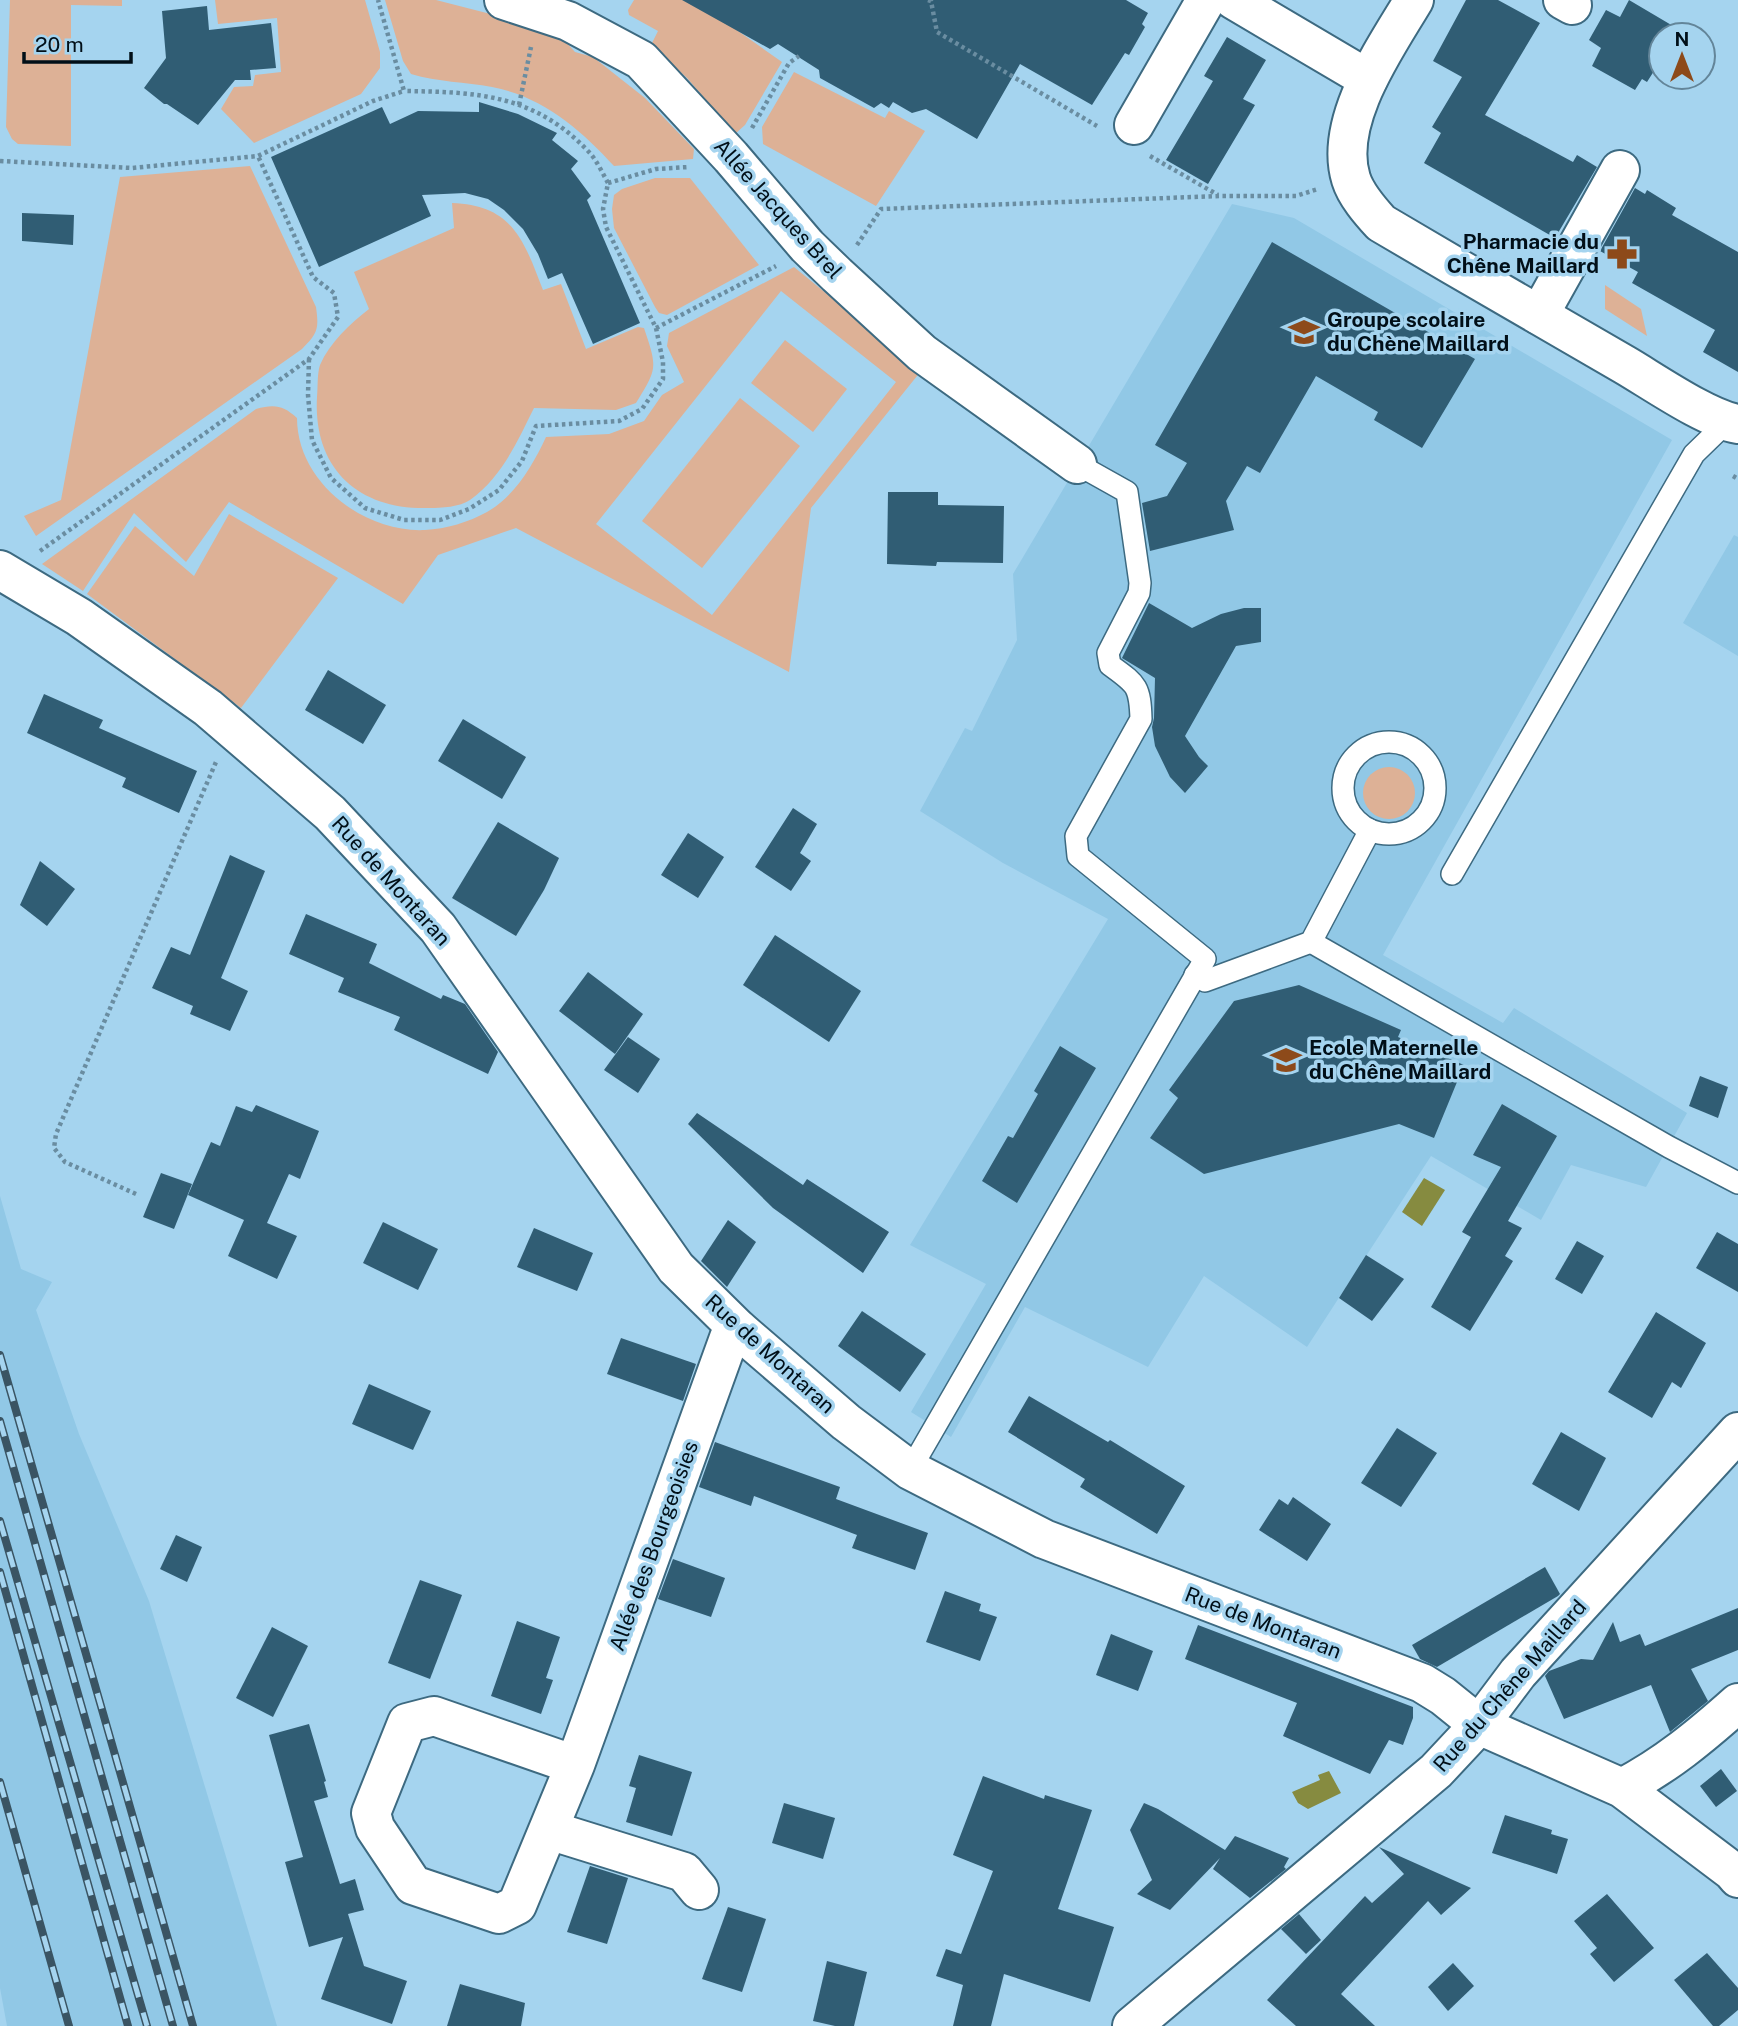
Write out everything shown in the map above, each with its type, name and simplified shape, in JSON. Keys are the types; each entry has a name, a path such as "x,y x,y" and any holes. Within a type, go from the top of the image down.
{"street":[{"path":"1134,125 1206,0"},
{"path":"1234,0 1368,79"},
{"path":"1414,0 1368,79 1352,123 1348,149 1351,179 1367,208 1381,223 1682,399 1735,448"},
{"name":"Allée Jacques Brel","path":"521,6 568,21 641,61 726,152 807,246 837,275 922,353 1077,464"},
{"path":"1539,315 1620,170"},
{"name":"Rue de Montaran","path":"7,574 90,624 208,708 330,813 438,928 676,1268 738,1329 846,1422 910,1470 1044,1539 1422,1683 1479,1725 1622,1788 1738,1878"},
{"name":"Allée des Bourgeoisies","path":"575,1765 435,1716 407,1723 371,1813 375,1828 413,1885 499,1914 517,1905 575,1765 729,1339 738,1329"},
{"name":"Rue du Chêne Maillard","path":"1132,2026 1436,1771 1479,1725 1507,1686 1738,1432"},
{"path":"1622,1788 1652,1773 1693,1743 1738,1703"},
{"path":"549,1830 684,1872 699,1889"}],"lane":[{"path":"1452,874 1694,454 1735,448"},
{"path":"910,1470 1205,959 1078,856 1076,836 1141,719 1140,698 1134,683 1110,665 1108,653 1139,593 1140,583 1127,492 1077,464"},
{"path":"1383,742 1412,748 1424,758 1432,771 1434,800 1428,813 1417,825 1404,832 1389,834 1370,830 1360,825 1343,799 1343,783 1347,769 1355,756 1368,747 1383,742"},
{"path":"1195,975 1205,981 1311,942 1370,830"},
{"path":"1311,942 1669,1147 1738,1183"}],"path":[{"path":"378,0 404,91"},
{"path":"928,0 931,1 937,32 1024,84"},
{"path":"519,105 521,6"},
{"path":"608,183 656,169 699,164 726,152 749,134 789,63 799,56"},
{"path":"0,161 132,168 258,156 373,101 404,91 489,95 547,118 590,152 608,183 603,209 606,227 656,328 663,362 663,379 642,409 619,421 536,426 522,461 499,490 469,509 440,520 404,520 365,508 331,478 312,440 307,395 309,359"},
{"path":"7,574 309,359 334,326 338,309 334,293 313,277 258,156"},
{"path":"837,275 881,209 1219,196 1296,196 1351,179"},
{"path":"656,328 798,255 807,246"},
{"path":"136,1194 65,1163 54,1148 55,1133 222,750 234,731"}],"shaded area":[{"path":"10,0 122,0 122,6 71,5 71,146 18,144 6,127"},
{"path":"215,0 365,0 380,52 380,68 361,94 254,143 221,109 234,87 253,86 255,75 281,72 277,18 218,24"},
{"path":"385,0 436,0 556,31 575,52 593,57 645,98 694,149 693,159 614,166 574,127 528,98 492,87 411,74 403,61"},
{"path":"634,0 694,0 782,62 745,125 735,134 687,78 651,45 658,31 629,15 628,10"},
{"path":"794,72 885,118 889,111 925,131 876,206 763,144 762,127"},
{"path":"250,166 316,307 317,326 314,334 302,349 36,536 24,516 61,500 120,177"},
{"path":"655,178 690,178 759,265 667,315 659,313 655,307 614,228 612,209 614,195 622,189"},
{"path":"452,203 473,205 503,218 522,241 543,290 561,284 586,349 638,327 644,328 653,360 652,374 636,403 616,410 534,408 500,470 470,500 456,506 439,508 404,507 361,492 345,480 332,464 323,445 318,422 318,372 335,341 369,309 354,272 454,228"},
{"path":"1232,204 1294,218 1672,440 1383,955 1503,1023 1514,1008 1687,1113 1646,1187 1571,1165 1541,1220 1431,1156 1307,1347 1204,1276 1148,1367 1025,1307 951,1437 911,1412 986,1284 910,1245 1108,919 1003,863 920,811 965,728 972,731 1017,640 1013,574"},
{"path":"794,267 921,371 811,508 789,672 516,528 438,555 403,604 229,502 186,562 134,513 83,591 42,564 256,409 268,406 283,408 297,418 300,441 308,463 321,482 338,499 358,513 379,523 402,529 425,530 465,522 487,512 515,489 546,437 609,434 644,421 662,395 684,382 667,346 669,333","holes":["781,291 896,382 712,615 596,524"]},
{"path":"1605,285 1641,309 1647,336 1605,309"},
{"path":"785,340 847,389 813,432 751,383"},
{"path":"740,398 800,446 702,568 642,521"},
{"path":"229,514 338,578 241,708 87,594 135,526 194,576"},
{"path":"1734,535 1738,537 1738,656 1683,623"},
{"path":"1389,767 1399,769 1407,775 1413,783 1413,803 1407,811 1399,817 1389,819 1379,817 1371,811 1365,803 1363,793 1365,783 1371,775 1379,769"},
{"path":"1424,1178 1445,1190 1422,1226 1402,1212"},
{"path":"0,1196 21,1269 52,1282 36,1310 79,1434 149,1601 277,2026 7,2026 0,1988"},
{"path":"1329,1771 1341,1793 1308,1809 1298,1803 1292,1792 1320,1780 1318,1775"}],"building":[{"path":"682,0 1126,0 1148,13 1142,24 1145,27 1129,55 1125,53 1092,105 1020,64 977,139 926,109 912,113 893,102 889,108 881,103 874,108 820,78 819,70 778,44 770,49"},
{"path":"1466,0 1498,0 1540,23 1485,115 1573,162 1577,155 1597,167 1555,238 1424,163 1441,133 1432,127 1462,77 1433,61"},
{"path":"1629,0 1665,21 1647,21 1647,82 1642,79 1635,90 1592,66 1601,48 1589,40 1606,10 1620,17"},
{"path":"207,6 209,30 271,23 276,68 250,70 251,80 235,80 198,125 144,88 166,58 162,11"},
{"path":"1227,37 1266,60 1243,99 1255,105 1208,184 1166,160 1213,81 1204,76"},
{"path":"479,102 518,114 557,133 552,140 578,161 571,169 591,196 587,200 640,323 593,344 562,273 548,279 538,254 523,229 488,199 465,193 422,195 431,216 319,267 271,157 382,107 390,124 418,111 479,112"},
{"path":"1635,188 1645,194 1647,190 1676,208 1672,215 1738,252 1738,372 1703,352 1715,330 1632,283 1638,272 1600,251"},
{"path":"22,213 74,215 73,245 22,241"},
{"path":"1272,242 1475,359 1422,448 1374,420 1378,412 1316,376 1260,473 1247,466 1226,501 1234,530 1150,551 1142,503 1167,496 1187,463 1155,445"},
{"path":"888,492 938,492 938,505 1004,506 1003,563 937,562 936,566 887,564"},
{"path":"1149,603 1192,628 1221,614 1244,608 1261,608 1261,642 1236,646 1185,736 1208,766 1185,793 1170,777 1155,746 1152,727 1155,678 1122,658"},
{"path":"328,670 386,705 363,744 305,710"},
{"path":"44,694 103,720 99,728 197,771 179,813 122,787 126,778 27,733"},
{"path":"463,719 526,757 502,799 438,761"},
{"path":"793,808 817,824 800,853 811,861 791,891 755,867"},
{"path":"498,822 559,858 544,890 516,936 452,898"},
{"path":"688,833 724,857 698,898 661,875"},
{"path":"230,855 265,871 221,978 248,991 230,1031 190,1014 193,1006 152,988 171,947 190,955"},
{"path":"40,861 75,889 47,926 20,905"},
{"path":"306,914 377,944 369,963 441,999 443,995 465,1004 498,1052 488,1074 394,1030 400,1017 338,992 344,978 289,954"},
{"path":"775,935 861,991 829,1042 743,985"},
{"path":"588,972 643,1014 615,1054 559,1011"},
{"path":"1299,985 1401,1030 1398,1037 1464,1065 1434,1138 1399,1124 1204,1174 1150,1138 1178,1098 1169,1090 1234,1001"},
{"path":"628,1037 660,1059 638,1093 604,1070"},
{"path":"1060,1046 1096,1068 1017,1203 982,1181 1008,1136 1013,1138 1038,1094 1034,1091"},
{"path":"1700,1076 1728,1087 1718,1118 1689,1106"},
{"path":"1502,1104 1557,1136 1508,1221 1522,1228 1505,1256 1513,1261 1470,1331 1431,1307 1471,1237 1462,1232 1501,1167 1473,1155"},
{"path":"256,1105 319,1131 300,1179 289,1174 267,1223 297,1236 277,1279 228,1256 244,1220 188,1195 211,1142 220,1146 236,1106 252,1112"},
{"path":"697,1113 803,1185 807,1179 889,1232 863,1273 773,1208 688,1124"},
{"path":"161,1173 192,1184 174,1229 143,1217"},
{"path":"728,1220 756,1242 727,1287 701,1261"},
{"path":"383,1222 438,1249 418,1290 363,1263"},
{"path":"534,1228 593,1253 577,1291 517,1267"},
{"path":"1717,1232 1738,1244 1738,1292 1696,1268"},
{"path":"1577,1241 1604,1256 1582,1294 1555,1279"},
{"path":"1366,1255 1404,1279 1372,1321 1339,1298"},
{"path":"862,1311 926,1354 900,1392 838,1346"},
{"path":"1656,1312 1706,1343 1681,1388 1672,1382 1652,1418 1608,1392"},
{"path":"621,1338 696,1364 683,1401 607,1374"},
{"path":"369,1384 431,1411 413,1450 352,1424"},
{"path":"1029,1396 1108,1442 1110,1440 1185,1486 1157,1534 1080,1487 1085,1479 1008,1432"},
{"path":"1397,1428 1437,1453 1401,1507 1361,1483"},
{"path":"1561,1432 1606,1458 1579,1511 1532,1484"},
{"path":"715,1442 840,1487 836,1499 928,1533 915,1570 852,1548 857,1535 754,1496 751,1506 699,1487"},
{"path":"1293,1497 1331,1524 1307,1561 1259,1530 1279,1499 1288,1505"},
{"path":"176,1535 202,1547 187,1582 160,1569"},
{"path":"673,1559 725,1578 711,1617 658,1599"},
{"path":"1545,1567 1560,1594 1558,1596 1437,1667 1420,1659 1412,1645"},
{"path":"420,1580 462,1595 430,1679 388,1663"},
{"path":"945,1591 981,1604 979,1611 997,1617 980,1661 926,1642"},
{"path":"1738,1608 1738,1650 1691,1669 1708,1701 1670,1732 1651,1685 1564,1719 1545,1676 1549,1671 1581,1659 1593,1660 1613,1622 1620,1642 1640,1634 1645,1646"},
{"path":"517,1621 560,1637 546,1678 553,1680 541,1714 491,1696"},
{"path":"1198,1625 1413,1707 1413,1718 1403,1745 1389,1740 1370,1774 1283,1736 1297,1703 1185,1659"},
{"path":"272,1627 308,1646 273,1717 236,1698"},
{"path":"1111,1634 1153,1651 1138,1691 1096,1675"},
{"path":"309,1724 328,1797 314,1801 340,1884 355,1879 364,1910 348,1914 364,1966 407,1981 392,2024 321,1999 343,1937 309,1947 285,1862 303,1857 269,1735"},
{"path":"639,1755 692,1772 672,1836 626,1822 636,1788 629,1786"},
{"path":"1721,1769 1737,1791 1716,1807 1700,1786"},
{"path":"983,1776 1044,1799 1045,1795 1092,1810 1058,1909 1114,1927 1090,2002 1004,1974 991,2026 953,2026 963,1985 936,1976 946,1949 961,1954 993,1871 953,1855"},
{"path":"784,1803 835,1818 823,1859 772,1843"},
{"path":"1144,1803 1225,1850 1235,1836 1289,1858 1284,1867 1286,1869 1250,1898 1213,1869 1220,1858 1170,1910 1137,1894 1152,1880 1130,1830"},
{"path":"1505,1815 1552,1830 1551,1834 1568,1839 1557,1874 1492,1853"},
{"path":"1379,1847 1471,1888 1441,1915 1428,1901 1341,1994 1375,2026 1296,2026 1267,2000 1365,1896 1372,1903 1404,1874"},
{"path":"590,1866 628,1878 607,1944 567,1932"},
{"path":"1607,1894 1654,1948 1614,1982 1590,1954 1597,1948 1574,1921"},
{"path":"728,1907 766,1919 742,1992 702,1979"},
{"path":"1299,1914 1321,1940 1306,1954 1281,1929"},
{"path":"1707,1953 1738,1988 1738,2010 1719,2026 1713,2026 1674,1980"},
{"path":"827,1961 867,1972 854,2026 835,2026 813,2021"},
{"path":"1453,1963 1474,1986 1448,2011 1428,1987"},
{"path":"460,1984 525,2003 521,2026 447,2026"}],"railway":[{"path":"0,1355 193,2026"},
{"path":"0,1421 173,2026"},
{"path":"0,1521 147,2026"},
{"path":"0,1572 128,2026"},
{"path":"0,1782 69,2026"}],"place":[{"name":"Pharmacie du Chêne Maillard","path":"1622,254"},
{"name":"Groupe scolaire du Chène Maillard","path":"1304,332"},
{"name":"Ecole Maternelle du Chêne Maillard","path":"1286,1060"}]}
